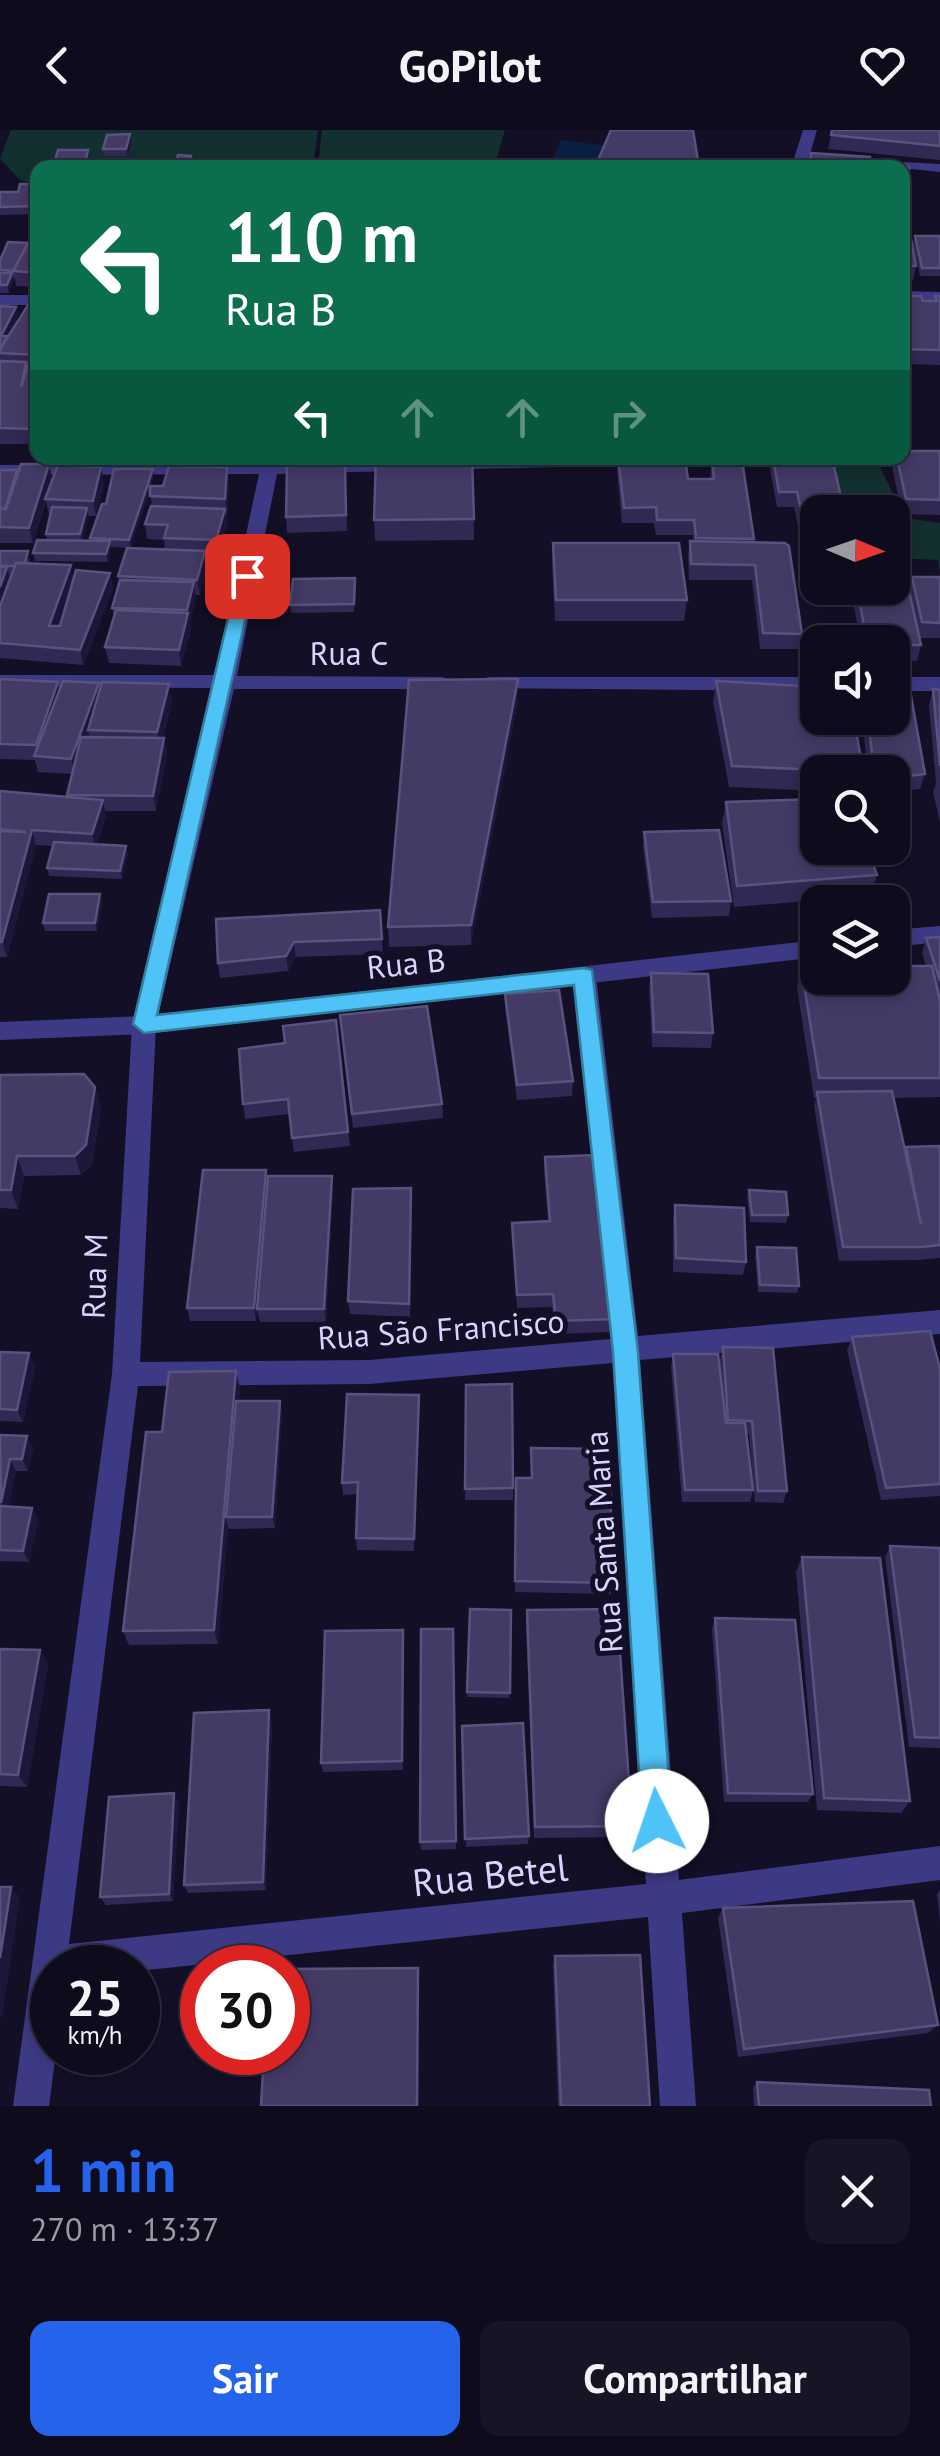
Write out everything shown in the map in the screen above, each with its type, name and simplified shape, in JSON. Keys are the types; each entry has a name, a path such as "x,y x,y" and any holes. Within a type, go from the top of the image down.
{"street":[{"path":"799,160 810,130"},
{"path":"910,167 940,168"},
{"path":"910,296 940,297"},
{"path":"0,300 30,300"},
{"path":"0,470 193,465"},
{"name":"Rua M","path":"50,1945 126,1374 144,1024 225,683 270,465"},
{"name":"Rua C","path":"0,681 800,684"},
{"path":"910,684 940,684"},
{"path":"910,938 940,934"},
{"name":"Rua B","path":"0,1031 144,1024 800,950"},
{"name":"Rua Santa Maria","path":"584,976 626,1352 678,2106"},
{"name":"Rua São Francisco","path":"126,1374 369,1372 940,1322"},
{"name":"Rua Betel","path":"160,1952 662,1900 940,1863"},
{"name":"Rua M","path":"32,2106 35,2075"}],"green space":[{"path":"11,130 318,130 314,160 30,160 30,183 20,180 0,159"},
{"path":"322,130 505,130 496,160 319,160"},
{"path":"879,465 894,495 840,495 835,466"},
{"path":"910,519 940,523 940,573 938,560 910,559"}],"water":[{"path":"561,140 608,146 602,160 552,160"}],"building":[{"path":"611,130 693,130 698,160 598,160"},
{"path":"832,130 940,130 940,146 831,135"},
{"path":"130,134 126,149 103,149 107,135"},
{"path":"58,150 88,150 86,160 55,160"},
{"path":"811,153 870,157 870,160 811,160"},
{"path":"20,184 30,184 30,206 0,207 0,192 18,192"},
{"path":"910,233 916,266 910,266"},
{"path":"915,236 940,236 940,268 922,268"},
{"path":"30,240 30,272 13,271"},
{"path":"8,242 28,243 13,271 0,270"},
{"path":"0,273 12,273 7,285 0,285"},
{"path":"910,296 937,301 935,296 940,296 940,350 910,349"},
{"path":"30,302 30,355 0,353"},
{"path":"0,306 16,307 2,334 0,334"},
{"path":"30,359 30,429 0,428 0,361 26,362 21,387"},
{"path":"910,451 940,451 940,500 910,499 910,495 905,495 899,465 910,465"},
{"path":"21,464 49,465 29,528 0,527 0,508 6,509"},
{"path":"58,465 101,467 93,501 45,499"},
{"path":"345,465 346,515 286,517 287,466"},
{"path":"376,465 472,465 474,519 374,520"},
{"path":"619,465 686,465 688,479 714,479 713,465 743,465 754,539 696,538 694,520 657,520 656,507 624,508"},
{"path":"774,465 834,465 841,495 800,495 800,506 797,492 779,492"},
{"path":"169,466 227,467 225,499 150,496 150,486 163,486"},
{"path":"114,469 153,469 129,540 90,538 102,504 106,504"},
{"path":"0,470 17,470 5,509 0,508"},
{"path":"151,506 225,509 216,540 164,538 168,525 145,524"},
{"path":"52,507 87,508 80,534 46,534"},
{"path":"37,540 110,541 106,554 33,553"},
{"path":"690,541 785,543 789,546 800,634 763,633 755,565 691,564"},
{"path":"553,543 679,543 687,600 556,600"},
{"path":"127,548 205,551 197,580 118,576"},
{"path":"0,551 28,551 25,563 0,566"},
{"path":"16,563 71,565 49,626 60,626 76,570 110,573 80,650 0,643 0,606"},
{"path":"0,567 7,567 0,587"},
{"path":"912,577 940,577 940,623 922,622"},
{"path":"355,578 354,604 290,605 293,579"},
{"path":"120,580 194,582 187,610 112,608"},
{"path":"910,595 921,645 910,645 910,625 864,625 860,605 910,605"},
{"path":"116,610 188,613 179,650 105,647"},
{"path":"0,679 58,682 36,745 0,744"},
{"path":"518,679 471,925 388,927 409,680"},
{"path":"63,681 99,683 71,759 34,756"},
{"path":"716,681 800,686 800,735 857,735 860,755 800,755 800,769 732,766"},
{"path":"102,682 169,684 157,732 88,730"},
{"path":"933,689 940,690 940,766"},
{"path":"910,690 925,774 910,776 910,755 872,755 870,735 910,735"},
{"path":"81,737 164,738 153,796 67,795"},
{"path":"0,791 103,800 92,834 32,830 2,942 0,831 26,832 0,829"},
{"path":"800,800 800,865 873,865 877,875 737,886 726,802"},
{"path":"719,830 731,901 653,902 644,832"},
{"path":"54,842 126,846 120,871 47,868"},
{"path":"49,894 100,894 95,923 43,923"},
{"path":"380,910 382,939 294,942 286,956 218,963 216,919"},
{"path":"940,937 940,981 926,938"},
{"path":"910,966 932,966 940,1001 940,1078 819,1078 806,995 910,995"},
{"path":"651,973 708,974 713,1033 654,1032"},
{"path":"559,990 573,1081 517,1085 505,994"},
{"path":"427,1006 442,1104 352,1114 340,1015"},
{"path":"336,1020 348,1132 292,1138 288,1099 243,1104 239,1049 285,1043 283,1026"},
{"path":"84,1074 95,1087 86,1145 75,1156 17,1156 11,1190 0,1190 0,1075"},
{"path":"892,1091 921,1224 906,1147 940,1146 940,1245 843,1247 817,1092"},
{"path":"597,1155 615,1319 556,1321 553,1294 517,1295 512,1223 550,1221 545,1157"},
{"path":"203,1170 266,1170 254,1308 187,1308"},
{"path":"268,1176 332,1176 324,1309 257,1309"},
{"path":"411,1188 409,1304 348,1301 353,1189"},
{"path":"749,1190 786,1192 788,1215 752,1215"},
{"path":"675,1205 744,1208 746,1262 676,1258"},
{"path":"757,1247 796,1248 799,1286 760,1285"},
{"path":"930,1331 940,1369 940,1484 886,1488 852,1337"},
{"path":"723,1347 773,1348 787,1491 758,1491 752,1421 728,1420"},
{"path":"0,1352 29,1353 17,1410 0,1409"},
{"path":"673,1354 718,1354 726,1423 745,1423 753,1490 685,1490"},
{"path":"236,1371 214,1630 123,1631 146,1432 162,1432 169,1372"},
{"path":"512,1384 513,1488 465,1489 466,1385"},
{"path":"347,1394 419,1395 414,1539 356,1538 358,1482 342,1483"},
{"path":"236,1401 280,1401 272,1517 226,1517"},
{"path":"0,1435 27,1436 22,1459 10,1459 1,1503"},
{"path":"531,1448 609,1449 613,1583 515,1581 516,1478 532,1478"},
{"path":"0,1506 32,1508 23,1551 0,1550"},
{"path":"890,1546 940,1548 940,1738 915,1737"},
{"path":"802,1557 880,1558 910,1801 824,1798"},
{"path":"470,1609 511,1610 510,1693 467,1692"},
{"path":"617,1609 632,1826 535,1827 527,1610"},
{"path":"715,1618 795,1620 813,1794 728,1793"},
{"path":"421,1629 453,1629 456,1841 420,1842"},
{"path":"403,1630 402,1761 321,1763 325,1631"},
{"path":"0,1649 40,1650 18,1775 0,1774"},
{"path":"269,1710 263,1882 184,1885 194,1713"},
{"path":"523,1723 529,1836 465,1839 462,1726"},
{"path":"174,1793 169,1894 100,1897 109,1797"},
{"path":"0,1887 11,1887 0,1958"},
{"path":"913,1901 938,2025 744,2049 723,1908"},
{"path":"640,1955 650,2106 561,2106 555,1956"},
{"path":"418,1968 417,2106 261,2106 263,2075 310,2075 310,1969"},
{"path":"757,2082 929,2090 931,2106 759,2106"}],"route":[{"path":"247,576 144,1024 584,976 626,1352 657,1821"}]}
